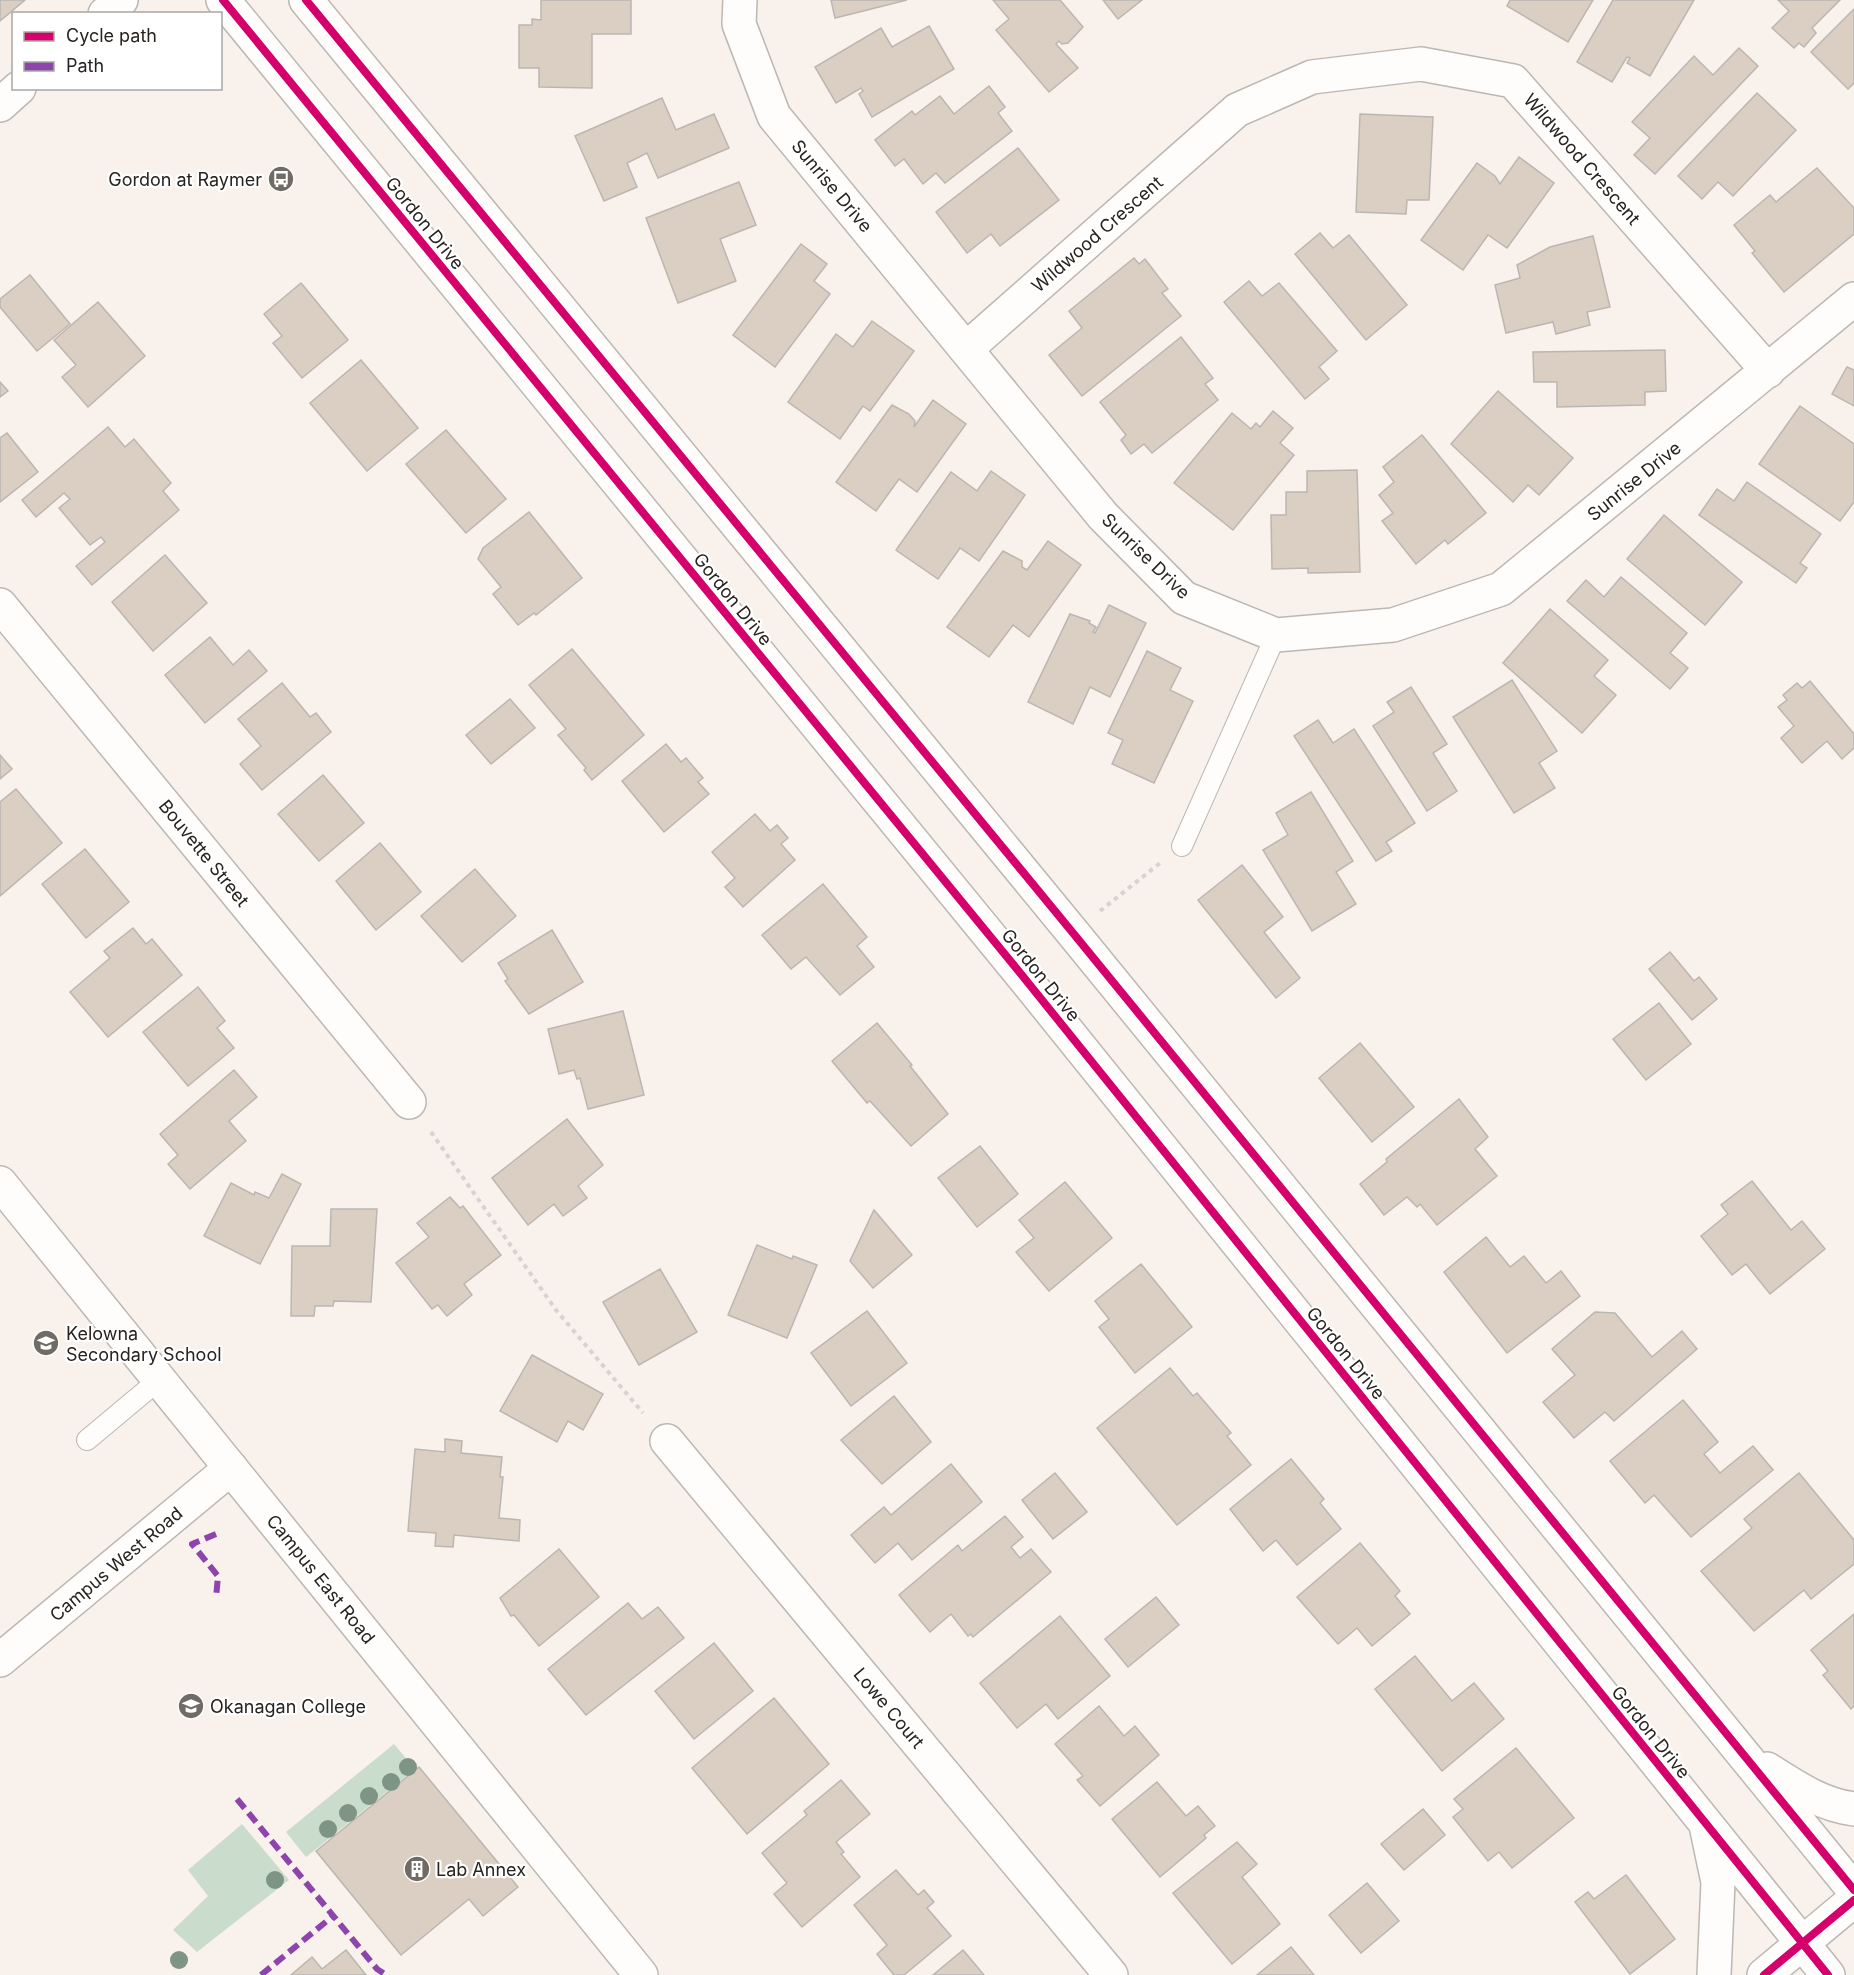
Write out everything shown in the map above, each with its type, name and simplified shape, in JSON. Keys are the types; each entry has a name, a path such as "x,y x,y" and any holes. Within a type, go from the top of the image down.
{"main road":[{"path":"107,12 121,0"},
{"name":"Gordon Drive","path":"223,0 1029,984 1828,1975"},
{"path":"306,0 1088,951 1854,1890"},
{"name":"Sunrise Drive","path":"740,0 739,24 774,116 1103,516 1184,598 1276,635 1393,626 1501,589 1854,299"},
{"name":"Wildwood Crescent","path":"966,349 1237,110 1312,77 1421,64 1514,81 1768,371"},
{"path":"0,105 17,90"},
{"name":"Bouvette Street","path":"0,605 409,1102"},
{"name":"Campus East Road","path":"0,1183 641,1975"},
{"name":"Lowe Court","path":"667,1441 1111,1975"},
{"name":"Campus West Road","path":"0,1659 231,1468"},
{"path":"1741,1752 1804,1793 1854,1809"},
{"path":"1705,1822 1718,1882 1714,1975"},
{"path":"1764,1975 1854,1900"}],"lane":[{"path":"1182,846 1276,635"},
{"path":"87,1440 160,1379"}],"path":[{"path":"409,1102 556,1310 667,1441"}],"green space":[{"path":"394,1744 415,1769 306,1857 286,1832"},
{"path":"242,1824 289,1880 197,1952 173,1930 208,1896 188,1870"}],"building":[{"path":"0,0 25,0 0,21"},
{"path":"541,0 631,0 631,34 592,34 592,88 539,87 539,68 519,68 519,25 532,25 532,19 541,20"},
{"path":"831,0 907,0 835,18"},
{"path":"993,0 1060,0 1083,27 1068,43 1062,44 1059,41 1056,44 1078,68 1049,92 996,30 1009,19"},
{"path":"1103,0 1142,0 1118,19"},
{"path":"1510,0 1593,0 1568,42 1507,6"},
{"path":"1613,0 1694,0 1650,76 1627,63 1630,58 1627,57 1612,82 1577,62"},
{"path":"1778,0 1840,0 1812,28 1816,33 1804,47 1799,43 1794,48 1772,28 1789,11"},
{"path":"1854,9 1854,83 1848,89 1811,52"},
{"path":"929,26 954,69 872,117 859,94 863,91 861,88 836,103 815,67 881,28 892,47"},
{"path":"1739,48 1758,66 1655,174 1634,155 1650,138 1632,122 1694,56 1713,75"},
{"path":"989,86 1005,107 998,113 1012,131 945,183 936,173 923,184 904,159 895,166 875,140 912,111 915,115 940,96 954,114"},
{"path":"1757,93 1796,130 1733,196 1718,182 1702,199 1678,176"},
{"path":"662,98 676,130 714,114 729,148 658,178 647,153 627,163 637,187 604,201 575,136"},
{"path":"1360,114 1433,117 1429,200 1407,200 1406,214 1356,212"},
{"path":"1018,148 1059,200 1000,246 991,234 967,253 936,212"},
{"path":"1519,157 1554,183 1507,248 1488,235 1463,270 1421,240 1477,163 1495,176 1500,184"},
{"path":"1817,168 1854,208 1854,234 1784,292 1752,253 1755,251 1734,225 1770,195 1776,202"},
{"path":"739,182 756,225 720,239 736,281 678,303 646,218"},
{"path":"1320,233 1333,248 1349,235 1407,305 1366,340 1295,254"},
{"path":"1593,236 1610,307 1587,312 1590,325 1556,334 1553,322 1506,333 1495,285 1520,278 1517,265 1550,247"},
{"path":"801,244 827,264 814,281 830,294 775,367 733,335"},
{"path":"1134,258 1139,264 1145,259 1168,289 1162,293 1181,316 1082,396 1049,355 1082,328 1069,311"},
{"path":"30,275 70,324 37,351 0,307 0,299"},
{"path":"1249,281 1262,296 1279,283 1337,351 1319,367 1329,379 1305,399 1224,302"},
{"path":"301,283 348,340 302,378 273,343 282,336 264,314"},
{"path":"98,302 145,356 88,407 62,377 76,365 54,340"},
{"path":"872,321 914,351 870,411 863,406 840,439 788,402 836,334 853,347"},
{"path":"1181,337 1213,378 1205,384 1218,400 1152,453 1144,444 1131,454 1121,440 1126,435 1100,402"},
{"path":"1665,350 1666,391 1645,392 1645,405 1557,407 1557,382 1534,382 1533,352"},
{"path":"361,360 418,428 367,471 310,403"},
{"path":"1847,367 1854,370 1854,406 1832,394"},
{"path":"0,382 8,391 0,397"},
{"path":"1498,391 1573,458 1539,495 1528,485 1513,502 1451,444"},
{"path":"933,400 966,424 917,492 899,479 876,511 836,482 892,405 909,414 915,421 914,427"},
{"path":"1800,406 1854,444 1854,502 1840,521 1759,464"},
{"path":"1273,411 1293,428 1280,443 1294,455 1233,530 1174,483 1232,413 1251,429 1256,423 1260,427"},
{"path":"108,427 125,447 134,439 171,483 163,491 179,510 92,585 76,566 105,542 101,537 90,545 59,508 70,499 64,493 36,517 22,500"},
{"path":"446,430 506,499 466,533 406,464"},
{"path":"7,433 38,472 0,502 0,438"},
{"path":"1422,435 1486,513 1448,544 1445,540 1416,564 1382,521 1393,513 1379,495 1394,482 1383,467"},
{"path":"1357,470 1360,572 1308,573 1308,568 1272,569 1271,515 1286,515 1286,492 1307,492 1307,471"},
{"path":"991,471 1025,495 979,561 960,548 938,579 896,550 951,472 977,491"},
{"path":"1747,482 1821,534 1800,563 1807,568 1796,583 1699,515 1717,489 1734,501"},
{"path":"529,512 582,578 536,615 534,613 518,625 493,594 501,587 478,559 483,548"},
{"path":"1664,515 1742,582 1705,625 1627,559"},
{"path":"1048,541 1081,565 1029,637 1013,625 989,657 947,627 1003,551 1022,561 1022,567 1027,570"},
{"path":"165,555 207,603 153,651 112,602"},
{"path":"1621,577 1687,633 1670,653 1688,668 1670,689 1567,601 1586,580 1604,597"},
{"path":"1109,605 1146,623 1110,697 1090,687 1073,724 1028,702 1070,614 1090,621 1089,623 1096,627 1093,632 1095,633"},
{"path":"1550,609 1608,660 1594,676 1616,695 1582,733 1503,663"},
{"path":"210,637 233,665 249,650 267,671 205,723 165,675"},
{"path":"572,649 644,735 592,780 584,770 586,768 558,735 566,729 529,685"},
{"path":"1147,651 1181,668 1170,690 1193,701 1154,783 1112,764 1123,740 1108,733"},
{"path":"1512,680 1557,751 1539,763 1555,788 1514,813 1453,717"},
{"path":"1810,681 1854,734 1854,748 1842,759 1827,741 1802,763 1781,738 1794,726 1778,707 1787,700 1783,695 1797,683 1802,688"},
{"path":"282,683 310,717 316,713 331,732 262,790 240,764 261,746 238,719"},
{"path":"1411,687 1447,744 1433,753 1457,791 1427,811 1373,726 1394,712 1387,702"},
{"path":"510,699 535,728 491,764 466,735"},
{"path":"1318,720 1333,743 1354,729 1415,823 1386,842 1392,851 1376,861 1294,736"},
{"path":"666,744 681,762 686,758 703,778 698,782 709,794 664,832 622,781"},
{"path":"0,755 12,769 0,779"},
{"path":"323,775 364,823 319,861 278,814"},
{"path":"16,789 62,843 0,896 0,802"},
{"path":"1311,792 1353,861 1336,872 1356,904 1312,931 1263,850 1288,835 1276,813"},
{"path":"755,814 770,831 777,825 788,838 781,844 795,860 743,907 725,887 735,878 712,852"},
{"path":"380,843 421,892 376,930 336,881"},
{"path":"85,849 129,902 86,938 42,884"},
{"path":"1242,865 1283,917 1264,932 1300,978 1276,998 1198,900"},
{"path":"475,869 516,916 462,962 421,916"},
{"path":"823,884 867,937 857,946 874,967 840,995 806,957 791,969 762,935"},
{"path":"133,928 146,944 152,939 182,975 108,1037 70,992 110,958 104,951"},
{"path":"552,930 583,982 529,1014 505,981 508,979 498,963"},
{"path":"1670,952 1694,981 1699,977 1717,999 1692,1020 1649,969"},
{"path":"198,987 225,1021 217,1028 234,1048 188,1086 143,1032"},
{"path":"1659,1003 1691,1044 1646,1080 1613,1039"},
{"path":"623,1011 644,1095 588,1109 580,1078 577,1079 574,1070 559,1074 548,1029"},
{"path":"877,1023 948,1114 911,1146 870,1101 867,1103 832,1061"},
{"path":"1360,1043 1414,1107 1372,1142 1319,1078"},
{"path":"234,1070 257,1097 229,1121 246,1141 190,1189 168,1164 178,1155 160,1134"},
{"path":"1459,1099 1488,1137 1475,1149 1497,1176 1437,1225 1420,1204 1417,1207 1407,1197 1384,1215 1360,1184 1387,1162 1386,1159"},
{"path":"567,1119 603,1165 578,1186 587,1198 563,1216 554,1204 528,1225 492,1178"},
{"path":"980,1146 1018,1194 977,1227 938,1178"},
{"path":"282,1174 301,1184 260,1264 204,1236 231,1183 254,1195 255,1192 269,1198"},
{"path":"1752,1181 1791,1230 1802,1221 1825,1249 1770,1294 1746,1264 1732,1275 1701,1236 1728,1214 1721,1205"},
{"path":"1065,1182 1112,1238 1049,1291 1016,1252 1034,1238 1019,1220"},
{"path":"450,1197 460,1208 463,1206 501,1255 464,1284 472,1295 447,1316 438,1305 432,1309 396,1263 429,1237 417,1223"},
{"path":"331,1209 377,1209 371,1302 334,1301 333,1306 315,1306 314,1316 291,1316 292,1246 330,1246"},
{"path":"874,1210 912,1255 873,1288 850,1261"},
{"path":"1486,1237 1510,1267 1524,1256 1546,1283 1561,1271 1580,1296 1507,1353 1444,1272"},
{"path":"757,1245 792,1259 793,1256 817,1265 787,1338 728,1315"},
{"path":"1141,1264 1192,1327 1135,1373 1099,1327 1109,1319 1095,1301"},
{"path":"660,1269 697,1332 639,1365 603,1302"},
{"path":"867,1311 907,1363 851,1406 811,1353"},
{"path":"1595,1312 1615,1313 1652,1357 1682,1331 1697,1349 1614,1421 1605,1412 1574,1438 1543,1402 1575,1375 1552,1349"},
{"path":"532,1355 603,1394 583,1430 568,1421 557,1442 500,1411"},
{"path":"1170,1368 1193,1396 1197,1393 1231,1433 1227,1436 1251,1465 1177,1525 1097,1428"},
{"path":"894,1396 931,1442 882,1484 841,1440"},
{"path":"1683,1400 1718,1442 1704,1454 1720,1473 1753,1446 1773,1470 1691,1537 1654,1495 1645,1503 1610,1461"},
{"path":"445,1439 462,1441 461,1453 502,1457 500,1477 503,1477 499,1518 520,1520 519,1541 454,1535 453,1547 435,1546 436,1533 408,1531 415,1449 445,1452"},
{"path":"1291,1459 1324,1499 1320,1503 1341,1529 1297,1565 1276,1540 1263,1551 1230,1509"},
{"path":"951,1464 982,1502 912,1560 898,1543 875,1563 851,1535 884,1507 891,1515"},
{"path":"1055,1473 1087,1512 1053,1539 1022,1500"},
{"path":"1799,1473 1854,1540 1854,1564 1811,1599 1804,1590 1754,1631 1701,1571 1752,1528 1744,1519"},
{"path":"1005,1516 1023,1537 1011,1547 1020,1558 1031,1549 1051,1572 973,1637 971,1634 968,1636 951,1614 930,1632 899,1595 958,1545 962,1551"},
{"path":"1360,1543 1400,1591 1395,1596 1410,1614 1372,1646 1357,1628 1338,1644 1297,1597"},
{"path":"559,1549 599,1597 539,1646 514,1615 511,1616 500,1598"},
{"path":"1156,1597 1179,1625 1128,1667 1105,1639"},
{"path":"628,1603 642,1619 658,1607 684,1638 586,1715 548,1669"},
{"path":"1854,1614 1854,1706 1851,1709 1823,1675 1828,1671 1811,1650"},
{"path":"1060,1616 1110,1676 1058,1719 1046,1704 1017,1728 980,1683"},
{"path":"714,1643 753,1691 694,1739 655,1691"},
{"path":"1415,1656 1452,1701 1474,1683 1504,1719 1442,1771 1375,1689"},
{"path":"774,1698 829,1764 747,1834 692,1768"},
{"path":"1099,1706 1124,1736 1135,1726 1159,1755 1100,1806 1077,1780 1083,1776 1055,1744"},
{"path":"1516,1748 1574,1818 1512,1868 1499,1852 1488,1861 1453,1817 1463,1809 1454,1799"},
{"name":"Lab Annex","path":"419,1767 518,1887 483,1916 469,1899 401,1955 316,1851"},
{"path":"841,1780 870,1814 836,1842 844,1852 841,1854 860,1877 802,1927 774,1894 787,1883 762,1853 807,1815 804,1811"},
{"path":"1157,1782 1186,1816 1198,1806 1215,1826 1204,1835 1206,1838 1160,1877 1112,1819"},
{"path":"1423,1809 1445,1835 1404,1870 1381,1844"},
{"path":"1237,1842 1257,1864 1242,1877 1280,1924 1232,1964 1173,1893"},
{"path":"896,1870 918,1895 924,1890 934,1902 927,1908 951,1936 904,1975 894,1975 877,1954 887,1945 854,1905"},
{"path":"1626,1875 1675,1939 1630,1974 1575,1902 1588,1892 1594,1899"},
{"path":"1367,1883 1399,1921 1361,1953 1329,1915"},
{"path":"1291,1947 1314,1975 1257,1975"},
{"path":"346,1950 366,1975 291,1975 312,1957 322,1969"},
{"path":"963,1950 984,1975 933,1975"}],"marked path":[{"path":"216,1534 192,1544 218,1576 216,1598"},
{"path":"237,1799 377,1969 386,1975"},
{"path":"261,1975 333,1916"}],"cycle path":[{"path":"223,0 1021,974 1828,1975"},
{"path":"306,0 1073,933 1854,1890"},
{"path":"1764,1975 1854,1900"}],"place":[{"name":"Gordon at Raymer","path":"281,179"},
{"name":"Kelowna Secondary School","path":"46,1343"},
{"name":"Okanagan College","path":"191,1706"},
{"name":"Lab Annex","path":"417,1869"}]}
